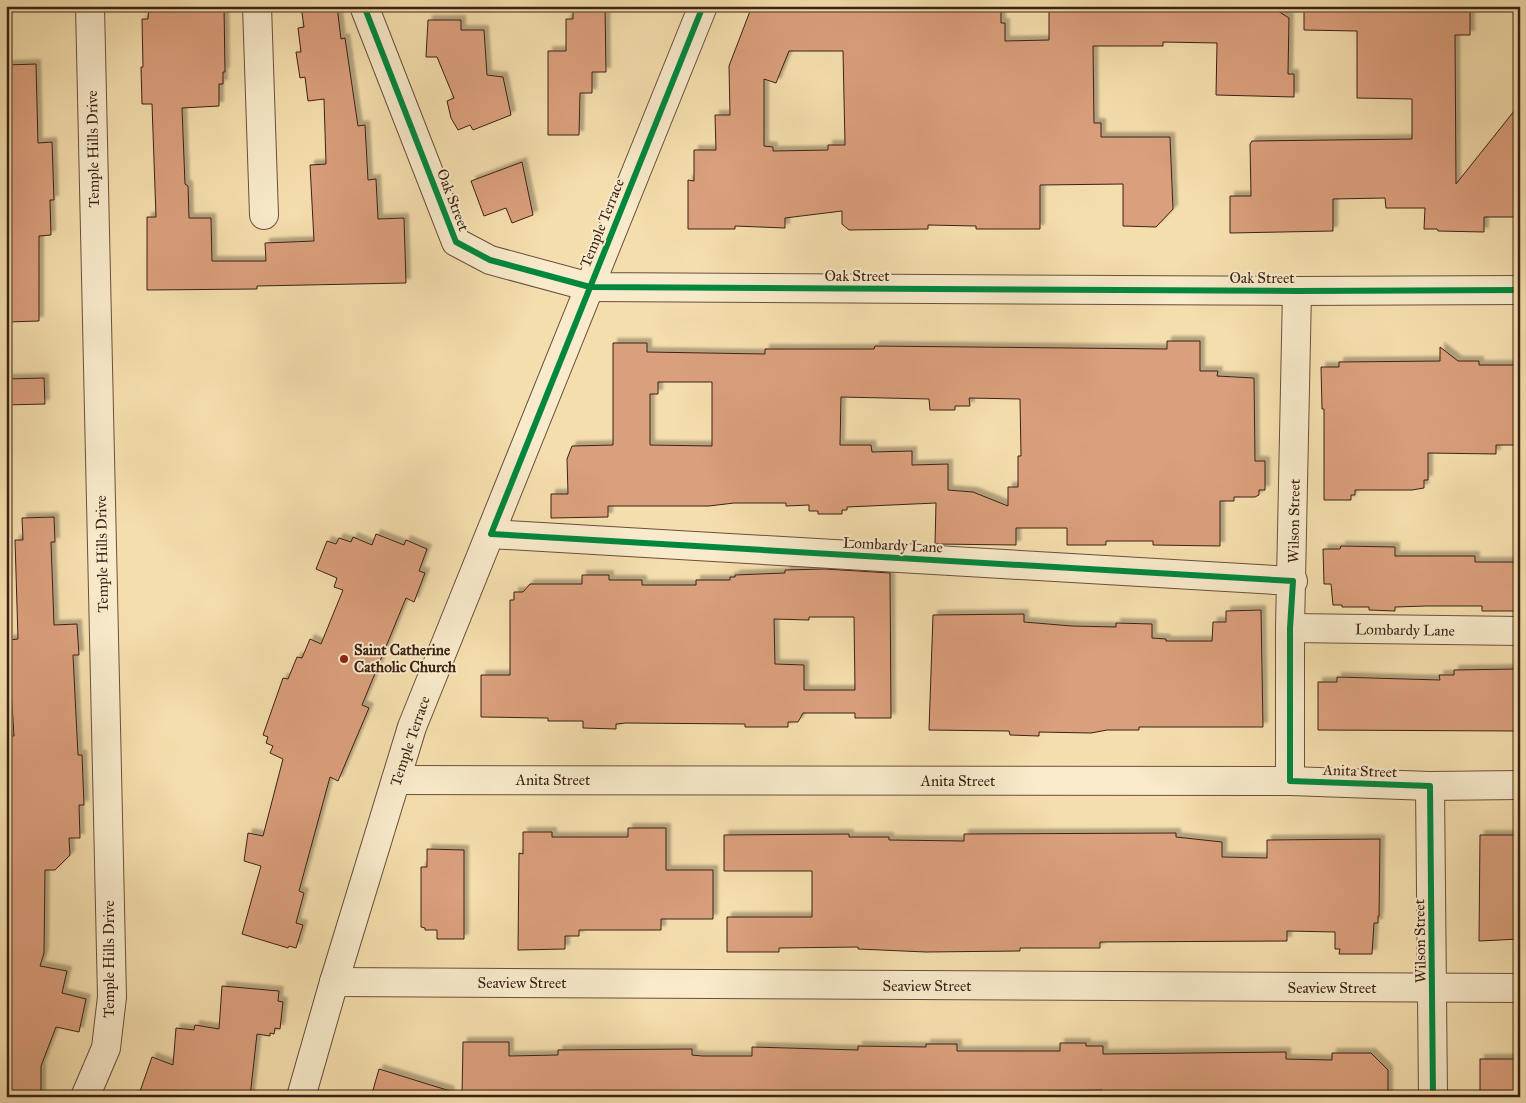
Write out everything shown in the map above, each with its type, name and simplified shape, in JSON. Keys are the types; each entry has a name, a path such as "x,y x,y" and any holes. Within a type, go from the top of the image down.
{"street":[{"name":"Temple Hills Drive","path":"85,1097 106,1048 112,998 90,6"},
{"path":"257,6 264,215"},
{"name":"Oak Street","path":"364,6 456,242 490,260 590,287 1297,291 1520,290"},
{"name":"Temple Terrace","path":"301,1097 334,982 412,728 703,6"},
{"name":"Wilson Street","path":"1290,781 1290,628 1293,581 1297,291"},
{"name":"Lombardy Lane","path":"491,534 1293,581"},
{"name":"Lombardy Lane","path":"1290,628 1520,632"},
{"name":"Anita Street","path":"396,780 1290,781 1430,786 1520,785"},
{"name":"Wilson Street","path":"1430,786 1433,989 1432,1097"},
{"name":"Seaview Street","path":"334,982 1520,988"}],"building":[{"path":"149,6 224,6 225,72 223,72 223,84 219,84 219,106 182,108 185,184 188,186 189,218 211,218 212,261 266,261 265,243 314,241 310,165 326,164 324,99 308,101 305,77 300,78 296,52 301,52 298,28 304,27 301,6 337,6 341,39 345,38 358,126 365,125 368,180 376,179 378,219 404,218 406,283 257,286 257,289 147,290 147,217 156,217 152,104 142,104 142,19 148,19"},
{"path":"573,6 605,6 606,72 592,72 592,93 580,93 579,135 548,135 548,51 566,51 566,19 573,19"},
{"path":"752,6 993,6 993,9 1001,9 1001,23 1005,23 1005,41 1049,40 1049,6 1270,6 1289,18 1288,74 1294,74 1294,97 1216,95 1217,43 1163,42 1163,46 1093,46 1094,123 1101,123 1101,137 1170,137 1173,209 1156,227 1123,226 1123,184 1040,185 1040,229 976,229 976,226 928,225 928,229 849,230 842,224 842,211 785,218 785,228 735,226 735,229 688,229 688,180 694,181 694,150 716,150 715,115 730,115 729,66","holes":["789,51 843,51 845,145 828,145 828,150 773,151 773,147 764,146 764,79 776,83"]},
{"path":"1304,6 1470,6 1470,35 1455,35 1456,184 1515,110 1515,152 1519,153 1520,158 1520,217 1484,217 1484,232 1438,231 1437,229 1424,229 1425,208 1386,208 1385,198 1333,199 1333,231 1230,233 1230,196 1251,196 1250,144 1252,141 1412,139 1412,99 1357,98 1357,31 1304,30"},
{"path":"428,20 461,20 461,30 484,30 487,75 503,77 511,115 473,130 470,125 458,130 451,118 447,101 454,98 437,57 426,57"},
{"path":"36,64 38,143 52,142 54,200 50,200 51,235 39,236 39,321 6,322 6,65"},
{"path":"522,162 533,215 512,223 506,208 484,216 471,181"},
{"path":"1167,341 1200,341 1200,371 1218,371 1217,376 1254,378 1255,461 1265,461 1265,490 1259,490 1259,495 1255,497 1234,497 1234,501 1220,501 1220,546 1153,545 1153,541 1106,541 1106,545 1067,545 1067,528 1016,528 1016,545 935,544 936,503 847,507 847,510 842,510 842,514 818,514 818,511 809,511 809,505 786,506 786,503 734,503 709,506 608,506 608,517 551,518 551,494 568,494 567,459 572,446 613,445 613,343 647,343 647,352 765,354 765,349 874,349 875,346 1167,349","holes":["658,382 712,382 712,446 650,445 650,394 658,394","841,397 929,399 930,410 955,410 955,406 970,406 969,398 1020,399 1021,456 1018,456 1018,487 1008,487 1008,506 973,492 948,490 948,464 912,465 912,451 872,452 871,445 840,445"]},
{"path":"1440,347 1458,361 1479,361 1479,365 1520,365 1520,445 1496,445 1496,454 1428,453 1428,480 1424,480 1424,488 1412,490 1355,490 1355,495 1351,495 1351,500 1324,500 1324,409 1322,409 1321,367 1339,367 1339,362 1440,361"},
{"path":"44,378 45,404 6,405 6,379"},
{"path":"54,517 55,542 51,542 54,625 77,624 79,655 73,655 78,755 82,755 84,805 79,805 80,838 69,838 70,855 55,870 45,870 44,953 40,966 67,971 62,993 86,999 79,1032 56,1027 41,1066 41,1097 6,1097 6,736 14,736 8,640 18,639 15,540 23,540 22,518"},
{"path":"376,534 404,545 406,540 427,549 419,571 425,573 414,602 406,598 362,705 369,708 338,781 330,777 299,891 304,893 296,923 303,925 296,948 289,946 288,948 242,934 261,866 244,861 248,833 263,836 283,759 270,753 273,746 266,743 268,737 263,735 283,678 288,679 297,657 302,658 310,639 321,644 343,590 334,587 337,578 316,569 327,541 336,544 339,538 351,542 353,537 372,545"},
{"path":"1341,546 1395,547 1395,556 1475,556 1475,562 1516,562 1516,611 1482,611 1482,606 1426,606 1395,607 1395,611 1369,610 1369,607 1333,605 1331,584 1324,584 1323,549 1340,549"},
{"path":"825,569 890,573 891,718 855,718 855,713 803,713 798,722 788,722 788,727 745,727 745,724 626,723 616,724 616,729 583,728 583,721 548,721 548,718 481,717 481,675 510,675 510,600 514,600 514,592 523,592 530,584 582,584 582,575 609,575 609,580 642,580 642,585 696,585 696,580 730,580 730,577 735,577 735,575 785,573 785,570","holes":["809,617 854,617 855,690 804,690 804,665 775,664 774,619 809,620"]},
{"path":"1261,610 1263,727 1139,727 1139,730 1107,730 1091,733 1039,732 1039,736 1010,735 1009,731 929,730 933,615 1024,614 1024,622 1072,626 1116,627 1116,623 1152,624 1152,638 1166,639 1166,641 1212,641 1213,622 1226,622 1226,611"},
{"path":"1515,669 1515,731 1318,730 1318,682 1337,682 1337,677 1440,680 1439,675 1454,675 1454,670"},
{"path":"628,828 666,828 666,870 713,870 713,919 661,919 661,930 579,930 579,936 565,936 565,949 518,950 519,853 523,854 523,832 552,832 552,837 628,837"},
{"path":"1176,833 1176,837 1222,842 1222,857 1267,858 1267,840 1380,839 1379,916 1378,923 1374,923 1372,954 1339,954 1340,949 1335,949 1335,932 1287,931 1287,941 1100,942 1100,948 1020,948 1020,951 926,952 858,949 858,947 779,948 779,952 727,952 727,917 812,917 812,871 724,871 724,835 849,834 849,837 889,837 889,840 964,841 964,834"},
{"path":"1480,835 1520,835 1520,939 1479,941"},
{"path":"427,849 464,850 464,939 437,939 437,930 425,930 425,928 421,927 421,867 427,867"},
{"path":"222,986 279,991 278,1001 283,1002 280,1029 275,1028 274,1034 270,1033 270,1036 257,1034 250,1097 138,1097 152,1057 173,1065 176,1028 194,1030 195,1025 219,1029"},
{"path":"463,1042 509,1042 509,1056 558,1055 558,1050 692,1049 692,1055 752,1056 752,1047 858,1050 858,1046 926,1047 926,1044 957,1044 957,1051 1060,1051 1060,1043 1086,1043 1086,1046 1103,1046 1103,1054 1286,1052 1286,1059 1332,1060 1332,1053 1371,1053 1388,1070 1388,1097 1102,1097 1102,1090 1048,1091 1048,1097 726,1097 726,1092 672,1092 672,1097 462,1097"},
{"path":"1480,1059 1520,1059 1520,1097 1480,1097"},
{"path":"379,1069 450,1091 449,1097 371,1097"}],"cycle path":[{"path":"364,6 456,242 490,260 590,287 1297,291 1520,290"},
{"path":"703,6 491,534 1293,581 1290,628 1290,781 1430,786 1433,1097"}],"place":[{"name":"Saint Catherine Catholic Church","path":"344,659"}]}
